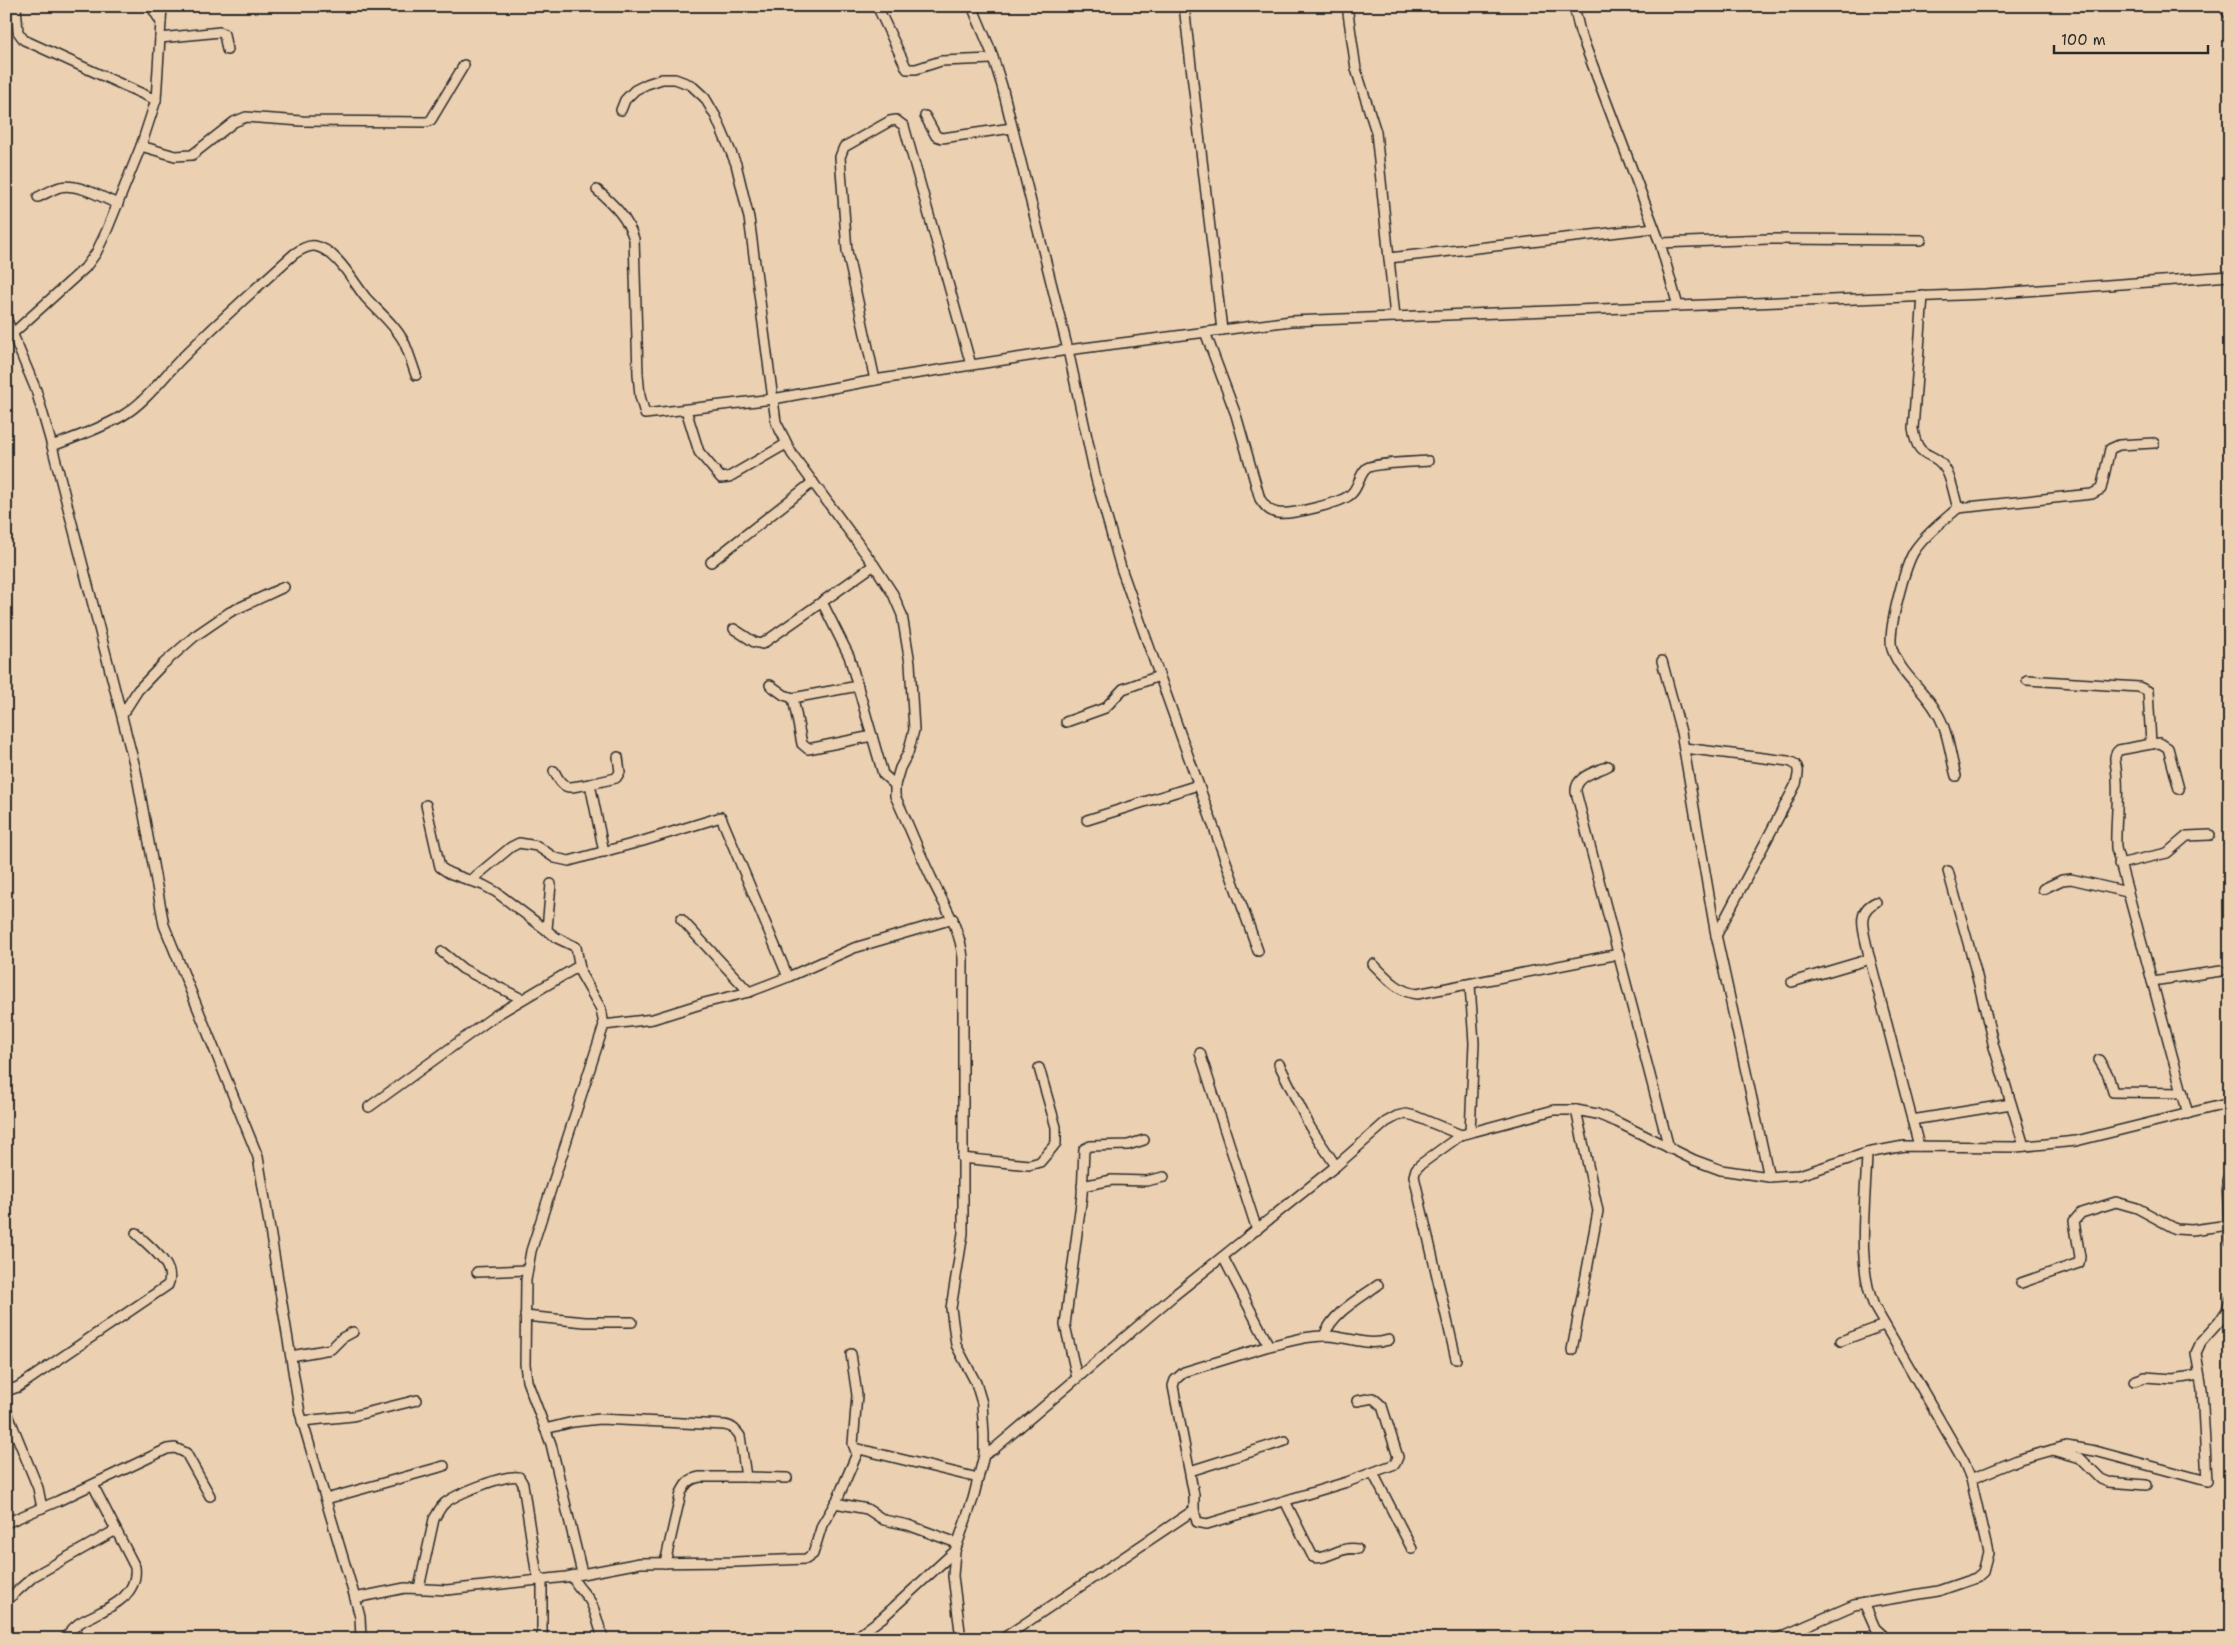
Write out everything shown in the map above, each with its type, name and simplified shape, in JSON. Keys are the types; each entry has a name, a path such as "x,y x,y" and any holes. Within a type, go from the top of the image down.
{"main road":[{"path":"2225,6 2230,14"}],"street":[{"path":"16,6 18,32 24,40 156,100"},
{"path":"151,6 161,22"},
{"path":"12,334 85,268 96,253 142,146 156,100 162,6"},
{"path":"877,6 907,69 916,69 941,61 993,59"},
{"path":"972,6 993,59 1012,128 1068,350 1096,479 1121,568 1258,951"},
{"path":"1184,6 1222,330"},
{"path":"1347,6 1356,68 1376,132 1395,317"},
{"path":"1574,6 1583,41 1660,243 1678,306"},
{"path":"160,38 220,32 224,34 228,50"},
{"path":"142,146 175,156 192,155 234,122 246,117 295,121 427,122 431,120 464,64"},
{"path":"621,110 626,100 635,90 662,79 675,79 691,85 705,98 716,116 738,171 749,218 776,422 786,444 893,594 902,615 910,663 914,730 908,753 900,768 895,785 895,796 931,878 953,919 961,942 963,958 962,1158 964,1233 952,1297 952,1327 956,1345 976,1383 982,1403 984,1454 973,1500 956,1547 953,1576 960,1639"},
{"path":"925,116 936,136 942,138 1012,128"},
{"path":"875,380 847,251 840,157 844,147 890,121 896,120 904,126 971,365"},
{"path":"38,198 68,186 118,204"},
{"path":"598,190 620,211 629,225 634,239 638,374 640,396 645,414 772,400 875,380 1068,350 1291,321 1923,296 2230,276"},
{"path":"1389,258 1654,228"},
{"path":"1660,243 1769,239 1921,240"},
{"path":"52,446 100,427 124,415 146,397 182,358 294,254 304,248 314,246 323,249 345,269 365,296 396,330 409,355 416,375"},
{"path":"1923,296 1913,429 1915,444 1920,450 1941,463 1947,471 1958,508"},
{"path":"6,318 36,390 52,446 136,770 164,925 258,1157 302,1421 355,1598 360,1617 361,1639"},
{"path":"1205,332 1242,432 1248,462 1260,499 1265,507 1270,510 1285,513 1336,503 1346,499 1354,492 1363,472 1372,466 1428,461"},
{"path":"686,410 700,452 721,478 725,479 786,444"},
{"path":"1956,776 1938,712 1898,661 1892,649 1892,623 1913,552 1921,542 1958,508 2092,494 2101,488 2110,449 2119,445 2154,443"},
{"path":"711,562 813,482"},
{"path":"734,629 754,642 762,644 874,565"},
{"path":"122,715 138,690 162,665 195,636 230,612 284,587"},
{"path":"822,602 849,656 882,774 895,785"},
{"path":"1662,661 1684,748 1716,936 1769,1177"},
{"path":"1066,722 1105,708 1123,689 1159,676"},
{"path":"2027,680 2145,688 2149,695 2152,744"},
{"path":"770,685 784,695 793,698 858,686"},
{"path":"793,698 802,744 808,749 872,736"},
{"path":"2179,790 2168,748 2160,743 2123,748 2115,753 2118,782 2115,829 2119,864 2188,1114"},
{"path":"1684,748 1788,761 1794,762 1798,767 1799,774 1796,784 1716,936"},
{"path":"554,771 560,784 564,786 590,784 616,778 620,772 618,757"},
{"path":"1608,766 1582,778 1576,786 1669,1148"},
{"path":"590,784 604,852"},
{"path":"1087,820 1198,785"},
{"path":"426,805 440,867 444,871 496,892 557,938 576,947 581,974 601,1009 604,1025 534,1242 527,1270 525,1364 527,1381 550,1444 582,1573"},
{"path":"470,881 511,847 519,844 537,846 563,861 577,860 721,816 788,977"},
{"path":"2119,864 2167,853 2187,836 2210,835"},
{"path":"1948,871 1975,968 1994,1047 2024,1146"},
{"path":"2043,889 2062,880 2071,879 2127,892"},
{"path":"546,930 551,884"},
{"path":"1876,902 1868,906 1863,915 1870,959 1919,1146"},
{"path":"681,919 749,992"},
{"path":"604,1025 652,1019 749,992 854,948 953,919"},
{"path":"442,952 463,969 522,999"},
{"path":"1373,964 1406,993 1427,993 1618,954"},
{"path":"1792,982 1870,959"},
{"path":"368,1107 496,1015 579,966"},
{"path":"2152,981 2222,971"},
{"path":"1466,1134 1474,1043 1470,985"},
{"path":"1200,1054 1257,1230"},
{"path":"2099,1060 2108,1075 2113,1092 2183,1093"},
{"path":"1279,1064 1310,1127 1336,1166"},
{"path":"962,1158 1029,1165 1040,1162 1052,1148 1057,1136 1056,1127 1039,1068"},
{"path":"1456,1359 1414,1176 1416,1169 1421,1164 1466,1134 1554,1110 1576,1110 1597,1114 1617,1122 1669,1148 1721,1170 1769,1177 1799,1175 1884,1148 2024,1146 2076,1141 2230,1103"},
{"path":"1912,1120 2011,1104"},
{"path":"1572,1350 1598,1211 1576,1110"},
{"path":"984,1454 994,1449 1172,1297 1336,1166 1386,1122 1396,1116 1415,1116 1466,1134"},
{"path":"1077,1378 1065,1325 1082,1186 1083,1154 1087,1147 1128,1145 1144,1140"},
{"path":"1776,1639 1854,1605 1938,1591 1976,1578 1983,1572 1987,1563 1988,1553 1964,1462 1884,1325 1867,1291 1865,1275 1867,1153"},
{"path":"2230,1172 2227,1181 2230,1241"},
{"path":"1082,1186 1112,1180 1146,1181 1164,1177"},
{"path":"2021,1283 2079,1263 2080,1256 2074,1221 2081,1214 2104,1205 2116,1202 2128,1204 2176,1229 2192,1230 2230,1225"},
{"path":"42,1508 38,1488 6,1408 6,1391 18,1387 168,1285 169,1275 162,1259 136,1234"},
{"path":"1223,1257 1269,1346"},
{"path":"477,1272 527,1270"},
{"path":"1324,1336 1333,1320 1340,1313 1378,1285"},
{"path":"1970,1479 2020,1459 2066,1446 2080,1447 2207,1481 2204,1416 2196,1358 2198,1347 2219,1322 2230,1300"},
{"path":"526,1316 585,1322 632,1322"},
{"path":"1841,1341 1884,1325"},
{"path":"291,1356 332,1349 342,1338 353,1332"},
{"path":"1357,1401 1373,1398 1378,1400 1382,1406 1398,1457 1396,1464 1373,1473 1203,1524 1198,1522 1194,1510 1194,1495 1190,1471 1173,1386 1175,1380 1184,1372 1269,1346 1304,1338 1324,1336 1346,1337 1370,1344 1389,1340"},
{"path":"851,1354 857,1395 853,1444 856,1452"},
{"path":"2134,1381 2144,1377 2174,1379 2199,1375"},
{"path":"302,1421 353,1416 416,1400"},
{"path":"545,1429 573,1422 600,1419 729,1425 740,1436 746,1477"},
{"path":"1190,1471 1285,1441"},
{"path":"6,1523 93,1485 167,1449 175,1448 186,1453 210,1496"},
{"path":"355,1598 406,1588 446,1590 572,1576 607,1570 627,1564 796,1561 806,1559 813,1554 822,1525 834,1503 856,1452 863,1449 978,1478"},
{"path":"2049,1450 2080,1458 2101,1479 2108,1482 2146,1485"},
{"path":"326,1499 444,1466"},
{"path":"1373,1473 1412,1549"},
{"path":"419,1588 434,1519 446,1502 514,1476 519,1477 523,1484 536,1570 541,1579 543,1589 542,1639"},
{"path":"665,1563 681,1493 686,1483 692,1478 787,1478"},
{"path":"64,1639 80,1622 120,1601 134,1584 135,1568 93,1485"},
{"path":"1284,1500 1313,1557 1322,1558 1346,1548 1357,1550"},
{"path":"834,1503 867,1509 884,1520 908,1525 956,1547"},
{"path":"1002,1639 1194,1510"},
{"path":"6,1601 34,1576 116,1530"},
{"path":"854,1639 882,1618 956,1547"},
{"path":"572,1576 593,1607 598,1628 604,1639"},
{"path":"1864,1603 1875,1628 1887,1639"}]}
